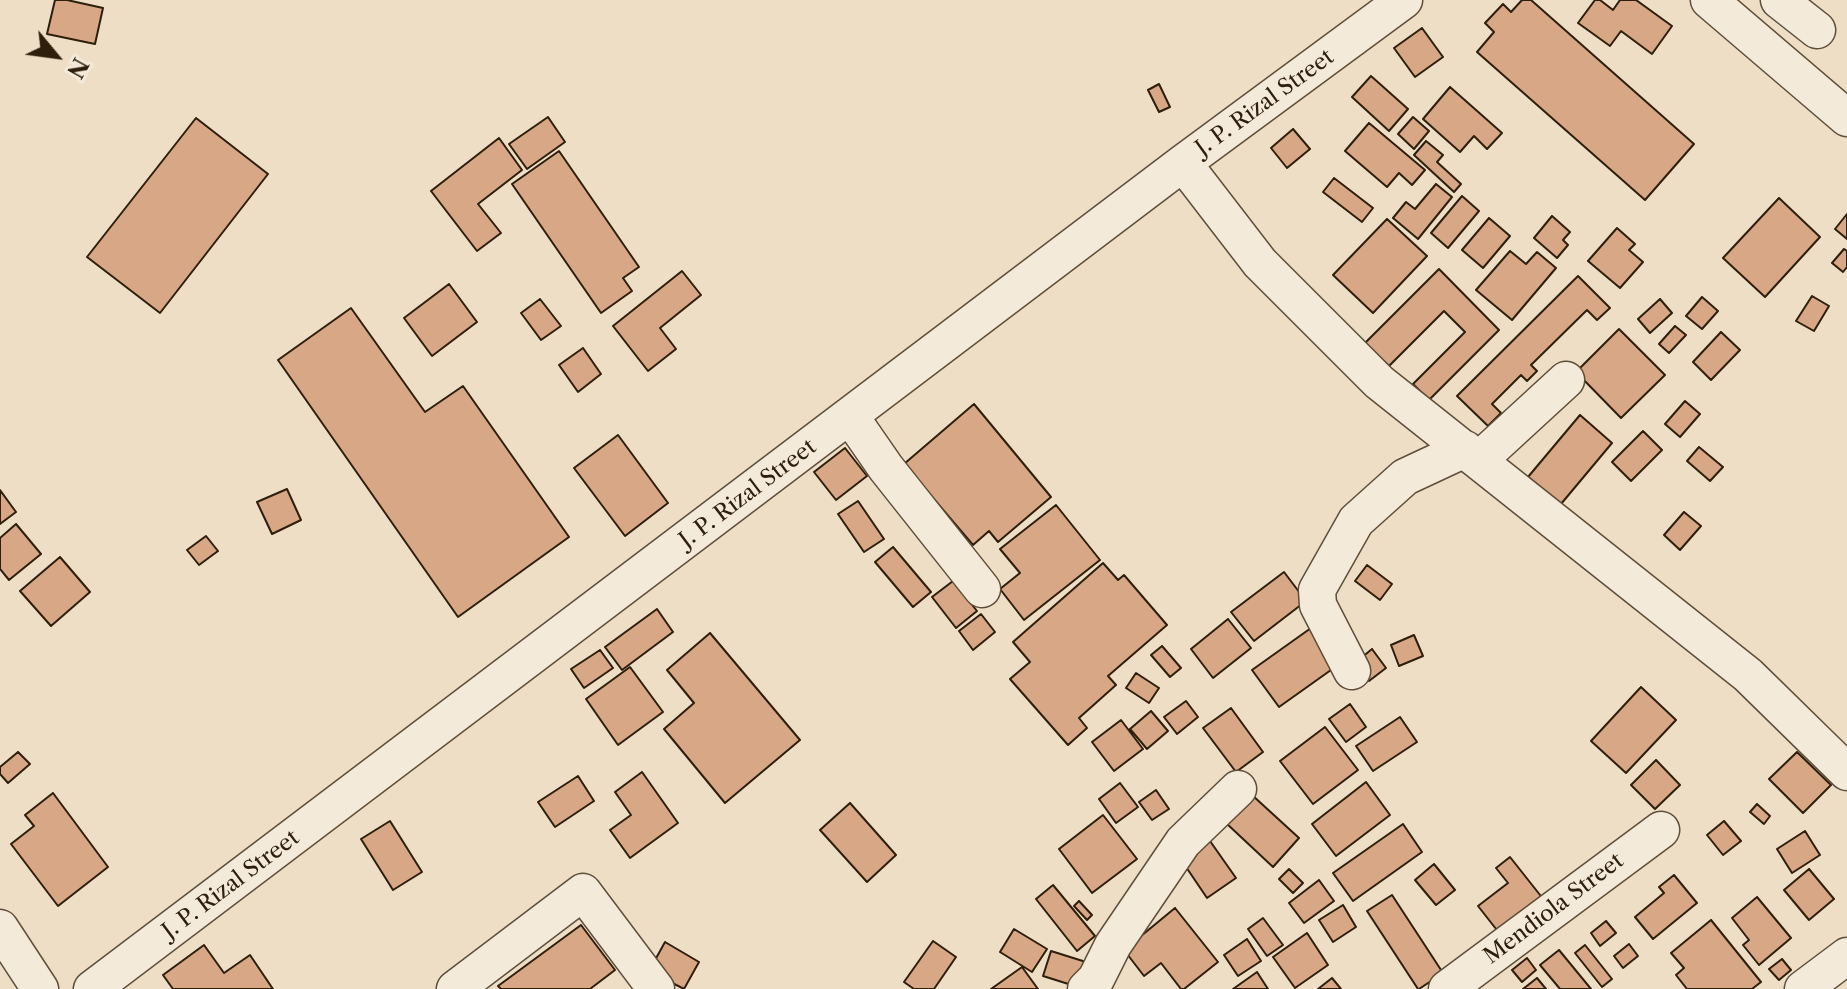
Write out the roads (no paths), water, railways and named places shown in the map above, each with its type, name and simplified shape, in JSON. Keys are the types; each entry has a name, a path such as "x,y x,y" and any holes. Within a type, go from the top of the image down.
{"street":[{"name":"J. P. Rizal Street","path":"92,989 1183,163 1404,0"},
{"path":"1709,0 1847,118"},
{"path":"1779,0 1817,30"},
{"path":"1183,163 1260,263 1379,382 1748,675 1847,772"},
{"path":"1352,671 1318,605 1317,590 1356,521 1405,477 1472,455 1566,380"},
{"path":"850,416 886,468 982,589"},
{"path":"1086,989 1096,979 1113,945 1183,842 1238,789"},
{"name":"Mendiola Street","path":"1447,989 1661,830"},
{"path":"455,989 583,892 656,989"},
{"path":"0,928 40,989"},
{"path":"1803,989 1847,956"}]}
